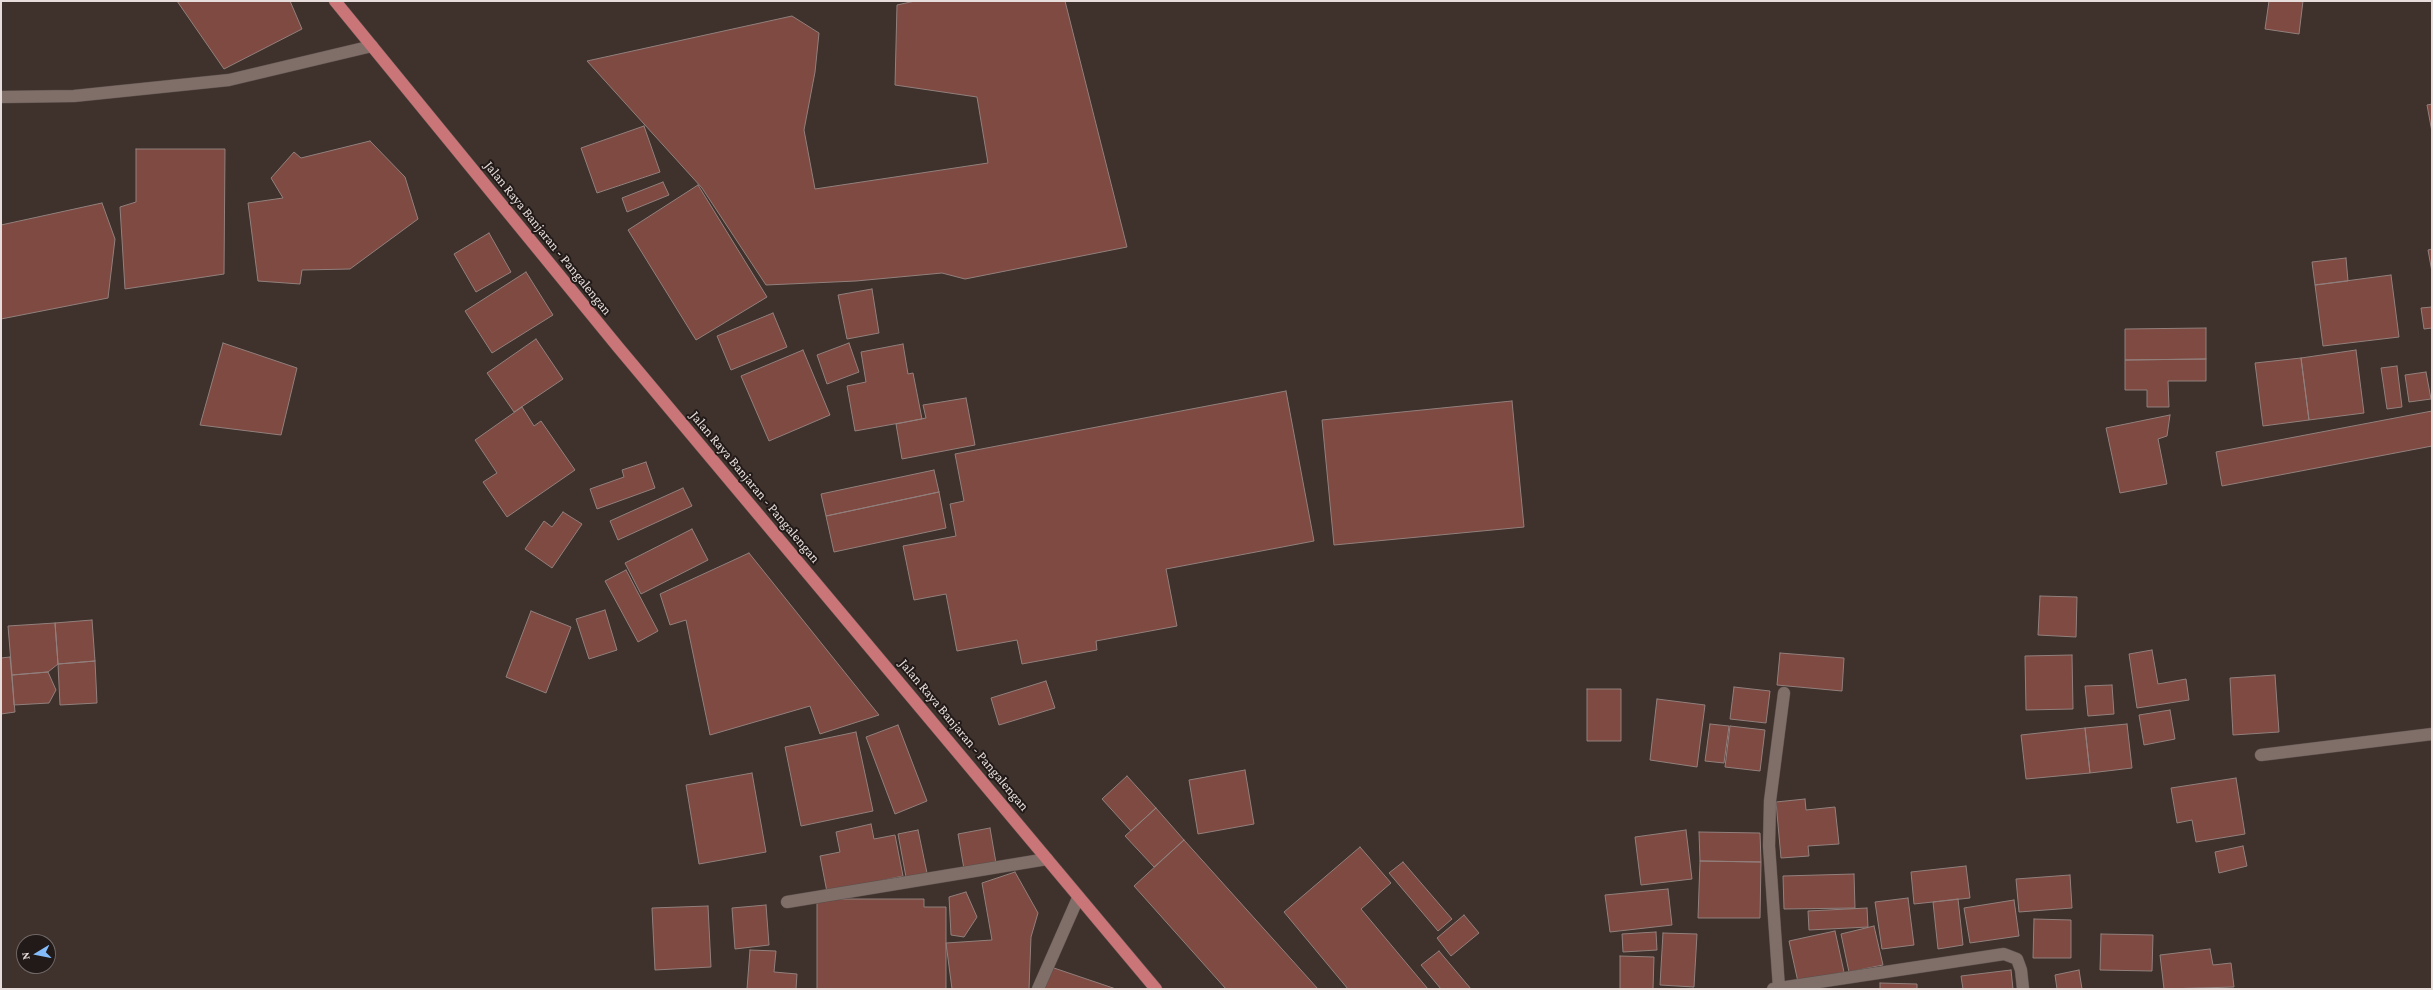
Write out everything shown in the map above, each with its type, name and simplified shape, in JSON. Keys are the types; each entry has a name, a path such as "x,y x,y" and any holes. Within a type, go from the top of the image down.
{"main road":[{"name":"Jalan Raya Banjaran - Pangalengan","path":"335,1 618,347 1078,898 1156,989"}],"street":[{"path":"1,97 74,96 229,80 372,46"},
{"path":"1784,693 1770,801 1769,846 1776,989 2004,954 2017,959 2021,970 2023,989"},
{"path":"2261,755 2432,734"},
{"path":"787,902 1047,859"},
{"path":"1038,989 1078,898"}],"building":[{"path":"177,1 290,1 302,29 224,69"},
{"path":"915,1 1065,1 1127,247 965,279 942,273 856,281 766,285 702,188 587,61 792,16 819,33 815,72 804,130 815,189 988,163 977,97 895,85 897,5"},
{"path":"2269,1 2303,1 2299,34 2265,29"},
{"path":"2432,104 2432,132 2427,105"},
{"path":"644,126 660,172 597,193 581,148"},
{"path":"370,141 405,177 418,219 350,269 302,270 300,284 258,281 248,203 283,198 271,178 294,152 301,158"},
{"path":"136,149 225,149 224,274 125,289 120,207 136,202"},
{"path":"663,182 669,195 627,212 622,198"},
{"path":"698,185 767,297 696,340 628,230"},
{"path":"102,203 115,239 108,298 1,319 1,225"},
{"path":"489,233 511,272 476,292 454,254"},
{"path":"2432,249 2432,272 2428,250"},
{"path":"2346,258 2348,281 2315,285 2312,262"},
{"path":"526,272 553,315 492,353 465,311"},
{"path":"2391,275 2399,337 2323,346 2315,285"},
{"path":"872,289 879,333 847,339 838,295"},
{"path":"2432,307 2432,328 2424,329 2421,308"},
{"path":"773,313 787,347 731,370 717,336"},
{"path":"2206,328 2206,359 2125,360 2125,329"},
{"path":"536,339 563,379 514,412 487,373"},
{"path":"223,343 297,368 281,435 200,425"},
{"path":"849,343 859,372 827,384 817,355"},
{"path":"903,344 908,374 913,373 922,419 855,431 847,386 866,382 861,352"},
{"path":"803,350 830,415 769,441 741,376"},
{"path":"2356,350 2364,413 2309,420 2301,358"},
{"path":"2301,358 2309,420 2263,426 2255,363"},
{"path":"2206,359 2206,381 2168,381 2169,407 2147,407 2147,390 2125,390 2125,360"},
{"path":"2397,366 2402,407 2387,409 2381,368"},
{"path":"2426,372 2431,399 2409,402 2405,375"},
{"path":"1286,391 1314,541 1166,569 1177,626 1096,641 1097,650 1022,664 1017,640 957,651 946,594 914,600 903,546 956,536 950,504 964,501 955,454"},
{"path":"966,398 975,445 902,459 896,424 926,418 923,405"},
{"path":"1512,401 1524,527 1334,545 1322,420"},
{"path":"522,407 534,426 541,421 575,470 507,517 483,482 497,473 475,440"},
{"path":"2432,411 2432,446 2222,486 2216,452"},
{"path":"2170,415 2167,436 2158,439 2167,484 2120,493 2106,428"},
{"path":"646,462 655,488 597,509 590,489 624,477 622,470"},
{"path":"934,470 939,492 826,516 821,494"},
{"path":"683,488 692,506 618,540 610,521"},
{"path":"939,492 946,528 834,552 826,516"},
{"path":"563,512 582,524 552,568 525,549 544,521 552,527"},
{"path":"692,529 708,560 641,594 625,563"},
{"path":"749,553 879,715 820,734 810,706 710,735 686,620 670,625 660,594"},
{"path":"626,570 658,631 638,642 605,581"},
{"path":"2040,596 2077,597 2076,637 2038,635"},
{"path":"605,610 617,650 589,659 576,619"},
{"path":"531,611 571,627 546,693 506,677"},
{"path":"92,620 95,661 58,664 55,623"},
{"path":"55,623 58,664 48,672 12,675 8,626"},
{"path":"2152,650 2158,684 2186,679 2189,700 2137,708 2129,654"},
{"path":"1780,653 1844,658 1842,691 1777,685"},
{"path":"2072,655 2073,709 2026,710 2025,656"},
{"path":"10,657 15,712 1,714 1,658"},
{"path":"95,661 97,703 60,705 58,664"},
{"path":"48,672 56,690 49,703 14,705 12,675"},
{"path":"2275,675 2279,732 2233,735 2230,678"},
{"path":"1046,681 1055,708 999,725 991,698"},
{"path":"2112,685 2114,714 2088,716 2085,686"},
{"path":"1734,687 1770,691 1766,723 1730,719"},
{"path":"1587,689 1621,689 1621,741 1587,741"},
{"path":"1657,699 1705,705 1697,767 1650,760"},
{"path":"2170,710 2175,739 2144,745 2139,715"},
{"path":"1710,724 1729,726 1724,763 1705,761"},
{"path":"2127,724 2132,768 2090,773 2085,728"},
{"path":"898,725 927,801 895,814 866,737"},
{"path":"1730,726 1765,730 1760,771 1725,767"},
{"path":"2085,728 2090,773 2026,779 2021,735"},
{"path":"856,732 873,811 801,826 785,747"},
{"path":"1245,770 1254,824 1198,834 1189,780"},
{"path":"752,773 766,852 699,864 686,785"},
{"path":"1127,776 1156,808 1131,831 1102,799"},
{"path":"2236,778 2245,834 2196,842 2192,820 2177,823 2171,788"},
{"path":"1805,799 1806,810 1835,807 1839,844 1808,846 1809,856 1781,858 1776,802"},
{"path":"1156,808 1184,840 1154,867 1125,836"},
{"path":"871,824 874,839 895,835 903,876 827,892 820,856 840,852 836,832"},
{"path":"990,828 996,863 964,869 958,834"},
{"path":"918,830 927,873 906,877 898,834"},
{"path":"1686,830 1692,879 1641,885 1635,837"},
{"path":"1699,832 1760,833 1761,862 1700,861"},
{"path":"1184,840 1318,989 1226,989 1134,886"},
{"path":"2243,846 2247,866 2219,873 2215,852"},
{"path":"1360,847 1391,883 1361,909 1428,989 1348,989 1284,912"},
{"path":"1700,861 1761,862 1760,918 1698,918"},
{"path":"1403,862 1452,919 1438,931 1389,873"},
{"path":"1966,866 1970,898 1914,904 1911,872"},
{"path":"1015,872 1038,913 1031,937 1029,989 952,989 946,943 992,940 982,883"},
{"path":"1854,874 1855,908 1784,909 1783,876"},
{"path":"2070,875 2072,908 2019,912 2016,879"},
{"path":"1668,889 1672,925 1610,932 1605,895"},
{"path":"966,892 977,917 964,937 951,935 949,897"},
{"path":"1908,898 1914,945 1882,949 1875,902"},
{"path":"817,899 924,899 924,907 946,907 946,989 817,989"},
{"path":"1958,899 1963,945 1938,949 1933,902"},
{"path":"2014,900 2019,936 1970,943 1964,908"},
{"path":"766,905 769,945 735,949 732,908"},
{"path":"708,906 711,967 655,970 652,908"},
{"path":"1867,908 1868,927 1809,930 1808,911"},
{"path":"1464,915 1479,933 1451,956 1437,938"},
{"path":"2034,919 2071,920 2071,958 2033,958"},
{"path":"1874,926 1883,965 1849,972 1841,934"},
{"path":"1835,931 1844,972 1798,982 1789,941"},
{"path":"1656,932 1657,950 1623,952 1622,934"},
{"path":"1663,933 1697,934 1694,987 1660,985"},
{"path":"2101,934 2153,935 2152,971 2100,970"},
{"path":"2210,949 2213,965 2231,963 2234,987 2164,989 2160,955"},
{"path":"750,950 776,951 774,972 797,974 796,989 747,989"},
{"path":"1439,951 1471,989 1441,989 1421,965"},
{"path":"1620,956 1654,957 1653,989 1620,989"},
{"path":"1048,966 1116,989 1041,989"},
{"path":"2011,970 2013,989 1963,989 1961,976"},
{"path":"2079,970 2082,989 2057,989 2055,975"},
{"path":"1880,983 1917,984 1917,989 1880,989"}]}
